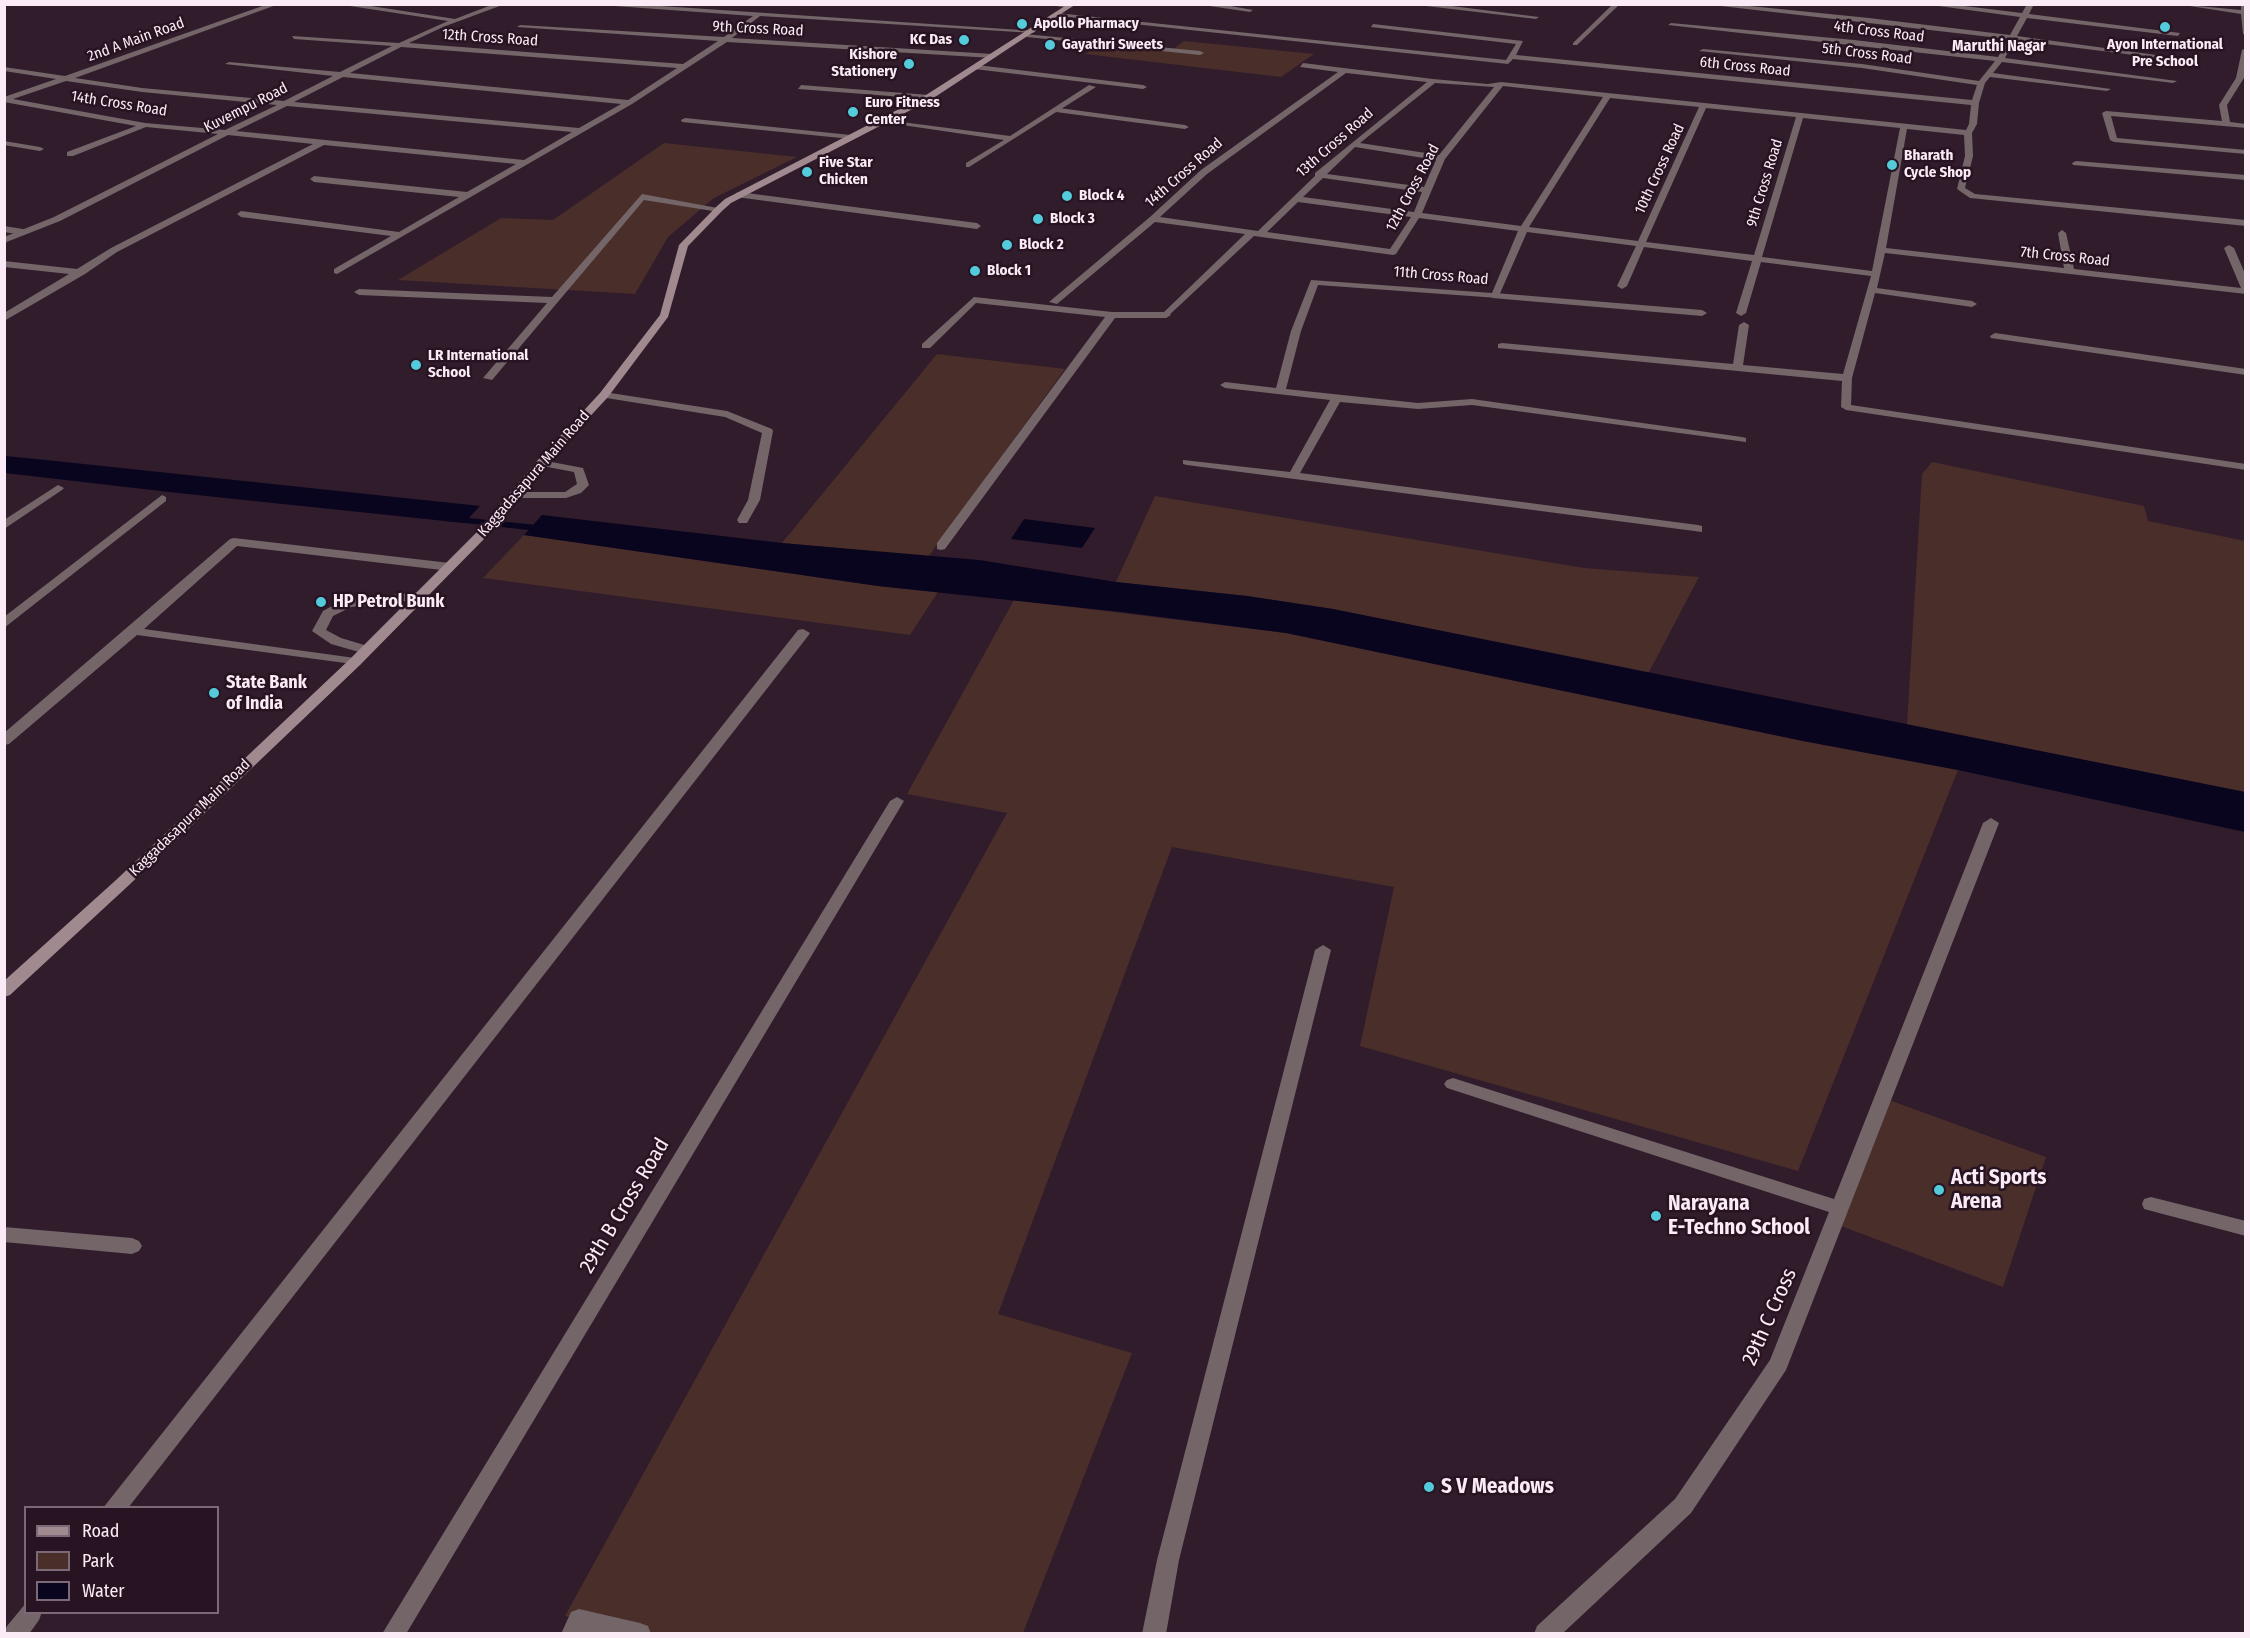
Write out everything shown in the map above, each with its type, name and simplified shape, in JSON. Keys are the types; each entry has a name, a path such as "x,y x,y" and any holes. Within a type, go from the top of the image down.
{"main road":[{"name":"Kaggadasapura Main Road","path":"4,991 122,883 355,662 503,511 541,463 604,395 665,315 684,245 719,209 739,195 851,137 886,122 929,98 1072,5"}],"street":[{"name":"2nd A Main Road","path":"5,100 276,4"},
{"path":"340,4 456,21"},
{"name":"Kuvempu Road","path":"4,240 57,219 400,45 502,4"},
{"path":"590,4 1030,33 1200,53"},
{"path":"1045,4 1072,5"},
{"path":"1199,4 1250,10"},
{"path":"1412,4 1536,17"},
{"path":"1575,44 1617,4"},
{"path":"1927,4 2178,34"},
{"path":"2031,4 2026,17 2011,38 2000,60 1986,74 1981,83 1975,103 1973,124 1968,132 1969,156 1961,189 1973,196 2246,224"},
{"path":"2180,4 2244,8 2246,34"},
{"path":"1715,5 1778,8 2174,58"},
{"path":"1771,18 1778,8"},
{"name":"6th Cross Road","path":"1059,14 1508,62 1512,57 1975,103"},
{"path":"337,271 629,102 725,40 757,16"},
{"path":"1671,25 1756,44"},
{"path":"1374,26 1521,42 1512,57"},
{"path":"1756,44 1766,26"},
{"name":"9th Cross Road","path":"520,27 993,56"},
{"name":"12th Cross Road","path":"294,37 684,66"},
{"path":"1702,51 1756,44"},
{"name":"4th Cross Road","path":"1756,44 2000,60 2173,81"},
{"name":"5th Cross Road","path":"1756,44 1862,66 1981,83"},
{"path":"2226,124 2223,105 2240,78 2246,50"},
{"path":"229,64 629,102"},
{"path":"1303,65 1433,81 1488,86 1501,84 1968,132"},
{"path":"977,67 1143,87"},
{"path":"4,69 142,90 579,130"},
{"name":"14th Cross Road","path":"1052,304 1153,219 1204,172 1345,70"},
{"path":"1986,74 2107,89"},
{"name":"13th Cross Road","path":"1112,315 1166,315 1353,144 1433,81"},
{"name":"12th Cross Road","path":"1256,233 1393,252 1418,214 1441,158 1501,84"},
{"path":"801,87 929,98"},
{"path":"969,165 1092,87"},
{"name":"11th Cross Road","path":"1280,391 1296,331 1314,282 1495,296 1524,228 1607,96"},
{"name":"14th Cross Road","path":"5,100 145,125 524,162"},
{"name":"10th Cross Road","path":"1622,286 1704,106"},
{"path":"1059,110 1185,127"},
{"path":"2246,126 2106,113 2114,140 2246,152"},
{"name":"9th Cross Road","path":"1741,313 1800,116"},
{"path":"685,120 851,137"},
{"path":"886,122 1010,138"},
{"path":"70,154 145,125"},
{"path":"1904,126 1873,290 1847,378 1846,407 2246,467"},
{"path":"4,318 174,218 323,142"},
{"path":"4,143 40,149"},
{"path":"1353,144 1441,158"},
{"path":"2076,163 2246,178"},
{"path":"1318,175 1427,190"},
{"path":"314,179 468,195"},
{"path":"739,195 977,226"},
{"path":"488,378 642,197 719,209"},
{"path":"1295,199 1876,274"},
{"path":"241,214 398,234"},
{"path":"1153,219 1256,233"},
{"path":"4,229 23,232"},
{"path":"2062,233 2070,273"},
{"path":"2229,248 2246,290"},
{"name":"7th Cross Road","path":"1881,250 2070,273 2246,290"},
{"path":"4,264 82,272"},
{"path":"1873,290 1972,304"},
{"path":"359,292 555,300"},
{"path":"1495,296 1702,313"},
{"path":"926,346 974,300 1052,304 1112,315 941,546"},
{"path":"1738,367 1744,325"},
{"path":"1995,336 2246,372"},
{"path":"1502,346 1847,378"},
{"path":"1225,385 1418,406 1472,402 1742,440"},
{"path":"604,395 727,414 768,431 753,500 743,520"},
{"path":"1293,476 1337,398"},
{"path":"1187,462 1698,529"},
{"path":"515,496 566,495 577,491 583,485 583,477 579,471 541,463"},
{"path":"4,526 58,488"},
{"path":"4,624 162,499"},
{"path":"4,741 134,631 234,542 450,567"},
{"path":"366,650 336,641 319,631 328,614 348,603 420,596"},
{"path":"134,631 355,662"},
{"path":"116,1506 802,633"},
{"name":"29th B Cross Road","path":"393,1634 897,801"},
{"name":"29th C Cross","path":"1545,1634 1683,1506 1779,1364 1990,822"},
{"path":"1154,1634 1168,1560 1323,950"},
{"path":"1453,1084 1841,1208"},
{"path":"2151,1204 2246,1229"},
{"path":"4,1234 132,1246"},
{"path":"15,1634 30,1614"},
{"path":"572,1634 579,1620 640,1634"}],"green space":[{"path":"1184,41 1314,54 1281,77 1085,54 1100,44 1171,51"},
{"path":"664,143 797,157 714,198 668,237 635,294 398,280 501,218 553,220"},
{"path":"937,354 1065,369 928,557 782,543"},
{"path":"1932,462 2144,506 2148,521 2245,541 2245,792 1907,725 1922,474"},
{"path":"1155,496 1584,568 1699,577 1648,674 1333,609 1247,596 1116,582"},
{"path":"524,535 878,586 938,592 910,635 483,578"},
{"path":"1014,600 1286,633 1803,741 1958,770 1798,1171 1360,1046 1394,887 1172,847 998,1314 1132,1353 1023,1633 650,1634 565,1616 1007,813 907,794"},
{"name":"Acti Sports Arena","path":"1875,1095 2046,1157 2003,1287 1833,1223"}],"water":[{"path":"5,456 480,506 464,523 178,493 5,473"},
{"path":"542,515 782,543 979,560 1116,582 1247,596 1333,609 2245,792 2245,832 1958,770 1803,741 1286,633 1121,612 878,586 524,535"},
{"path":"1024,519 1095,528 1082,548 1011,539"}],"waterway":[{"path":"450,519 546,529"}],"place":[{"name":"Apollo Pharmacy","path":"1022,24"},
{"name":"Ayon International Pre School","path":"2165,27"},
{"name":"KC Das","path":"964,40"},
{"name":"Gayathri Sweets","path":"1050,45"},
{"name":"Kishore Stationery","path":"909,64"},
{"name":"Euro Fitness Center","path":"853,112"},
{"name":"Bharath Cycle Shop","path":"1892,165"},
{"name":"Five Star Chicken","path":"807,172"},
{"name":"Block 4","path":"1067,196"},
{"name":"Block 3","path":"1038,219"},
{"name":"Block 2","path":"1007,245"},
{"name":"Block 1","path":"975,271"},
{"name":"LR International School","path":"416,365"},
{"name":"HP Petrol Bunk","path":"321,602"},
{"name":"State Bank of India","path":"214,693"},
{"name":"Acti Sports Arena","path":"1939,1190"},
{"name":"Narayana E-Techno School","path":"1656,1216"},
{"name":"S V Meadows","path":"1429,1487"}],"district":[{"name":"Maruthi Nagar","path":"1999,47"}]}
